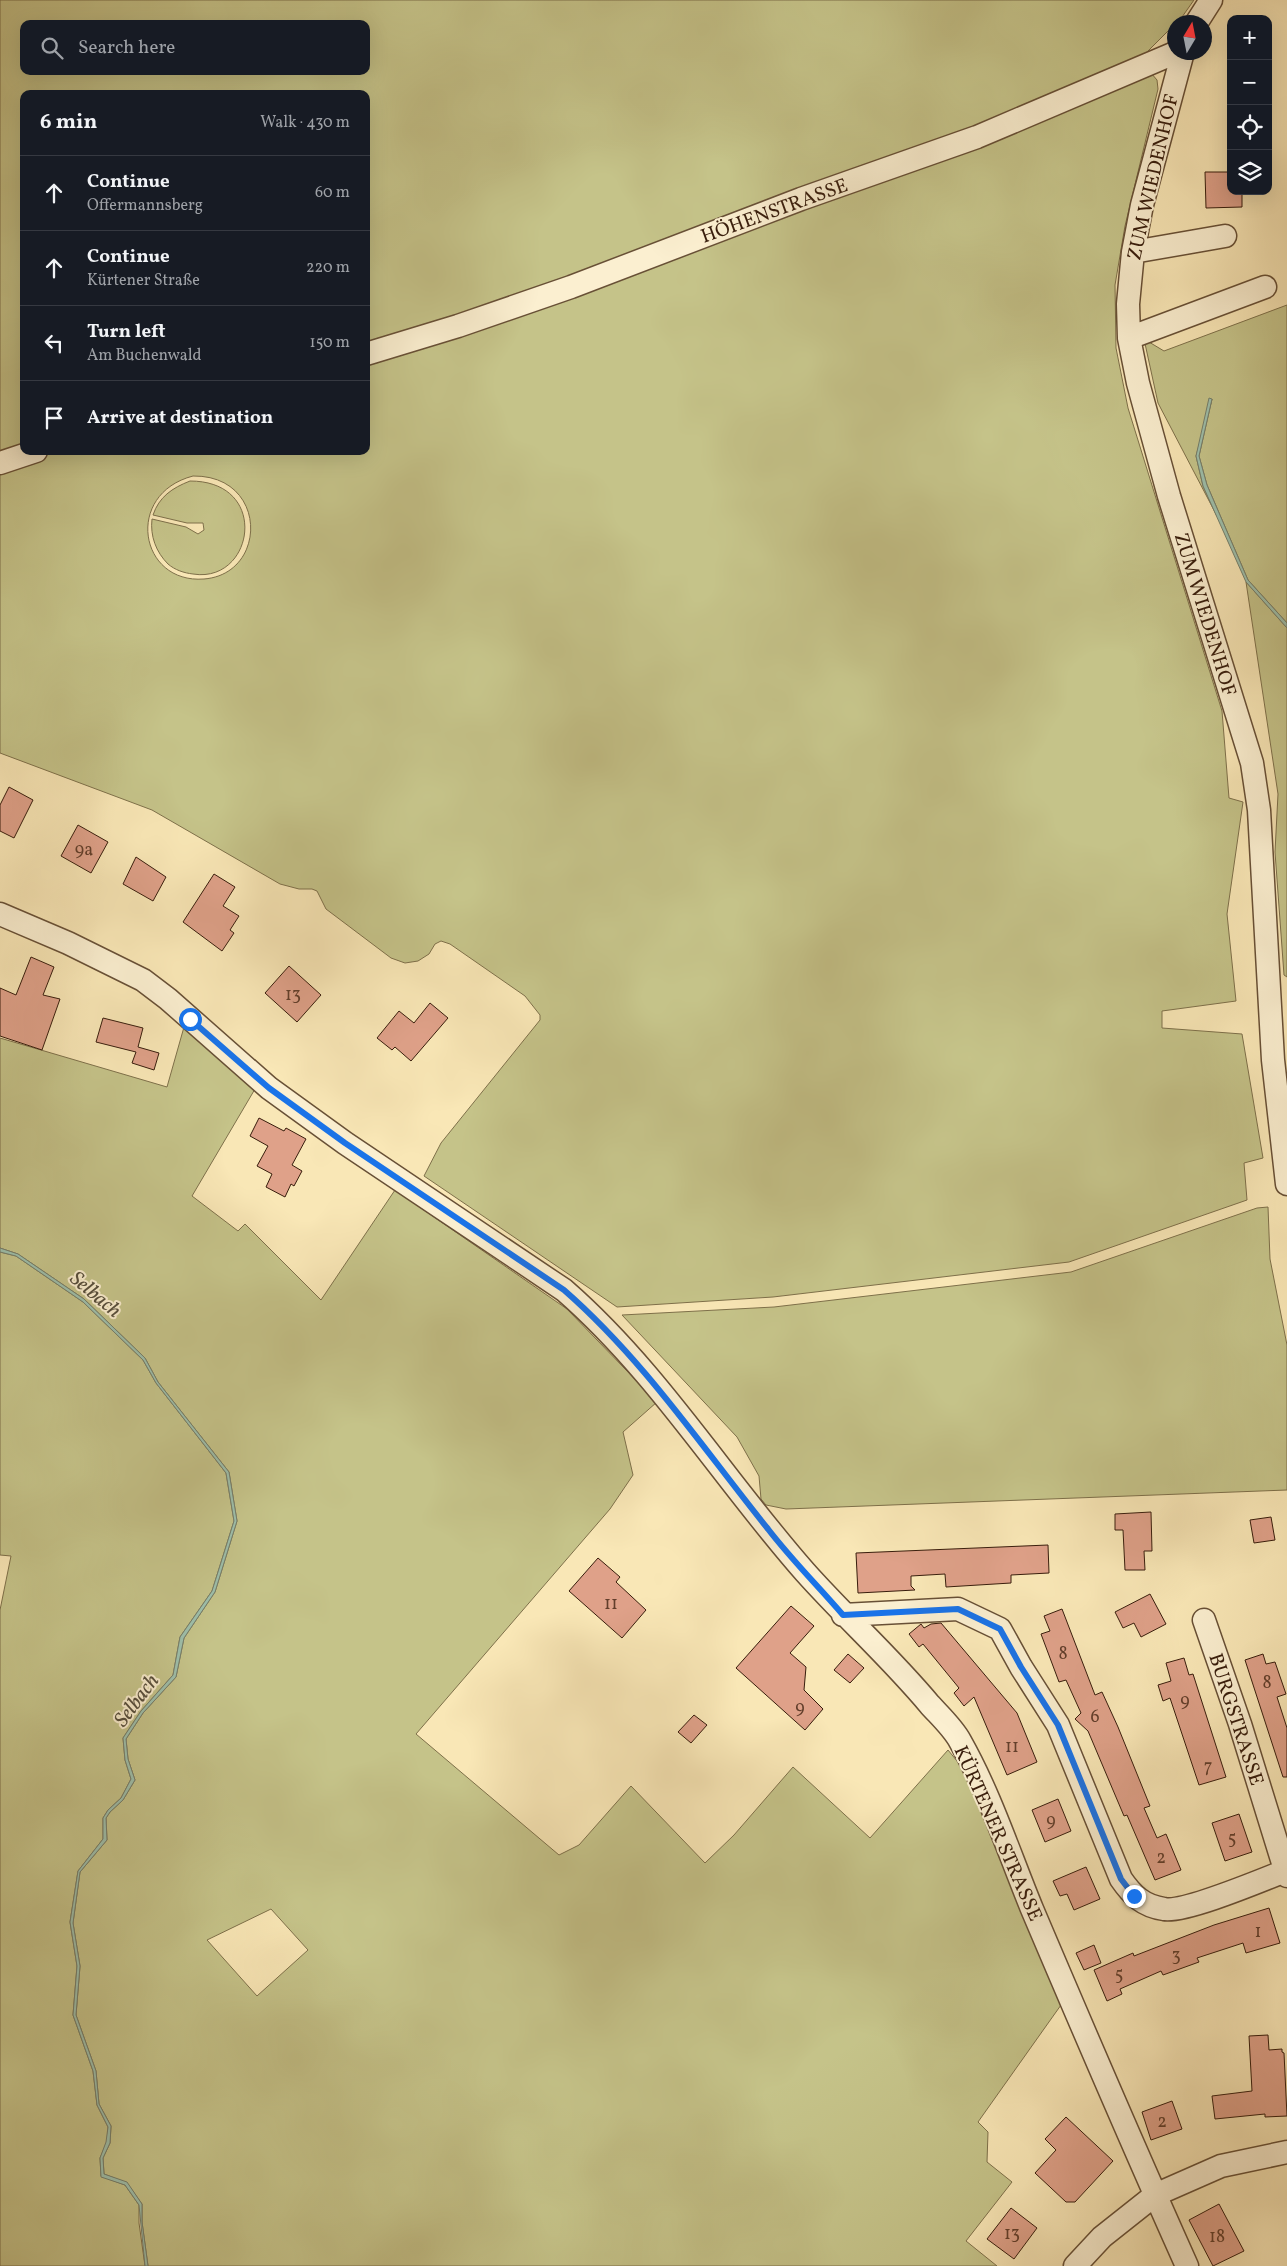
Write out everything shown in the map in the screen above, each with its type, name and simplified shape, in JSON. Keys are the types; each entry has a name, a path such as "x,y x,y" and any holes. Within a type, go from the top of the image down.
{"street":[{"path":"1201,15 1211,0"},
{"name":"HÖHENSTRASSE","path":"370,353 458,326 571,287 801,199 977,137 1167,56"},
{"name":"ZUM WIEDENHOF","path":"1181,60 1142,205 1133,252 1128,304 1129,338 1138,383 1167,488 1252,763 1259,810 1273,1060 1287,1184"},
{"path":"1133,252 1225,236"},
{"path":"1129,338 1265,287"},
{"path":"0,463 24,455"},
{"name":"KÜRTENER STRASSE","path":"0,914 68,943 144,980 168,999 249,1072 345,1143 564,1290 589,1312 653,1382 769,1531 843,1615 917,1689 958,1738 977,1774 1155,2195 1187,2266"},
{"path":"843,1615 958,1609 1000,1629 1021,1667 1058,1725 1121,1879 1134,1896 1146,1904 1165,1910 1184,1907 1286,1874"},
{"name":"BURGSTRASSE","path":"1204,1620 1240,1724 1286,1874"},
{"path":"1075,2266 1102,2237 1155,2195 1221,2166 1287,2152"}],"shaded area":[{"path":"0,0 1194,0 1183,15 1167,15 1167,32 1141,58 1079,88 574,279 370,345 370,90 20,90 20,450 0,455"},
{"path":"1151,73 1157,80 1158,89 1125,226 1115,285 1116,348 1128,408 1222,711 1229,798 1243,802 1227,914 1236,1001 1162,1011 1162,1028 1242,1034 1263,1158 1244,1163 1247,1200 1069,1262 773,1297 617,1307 424,1176 441,1143 540,1020 540,1015 525,996 450,944 441,941 435,944 429,954 418,961 405,963 391,958 326,909 317,891 280,884 152,810 0,753 0,470 44,455 370,455 370,362","holes":["193,476 218,480 235,491 246,507 251,525 248,544 240,561 225,573 204,579 182,577 165,568 154,553 148,536 149,518 156,500 171,486"]},
{"path":"1287,305 1287,623 1248,580 1207,485 1199,456 1212,399 1196,456 1203,486 1217,516 1158,403 1144,339 1164,351"},
{"path":"1209,398 1212,399 1199,456 1207,485 1248,580 1287,623 1287,628 1246,582 1203,486 1196,456"},
{"path":"190,481 216,485 233,497 243,513 245,531 240,549 230,564 214,573 193,574 174,568 160,554 153,538 152,519 186,527 198,534 204,530 203,523 187,523 153,515 159,503 167,494"},
{"path":"1246,582 1287,628 1287,977 1284,975 1275,852 1278,794"},
{"path":"184,1027 255,1089 192,1196 238,1231 245,1224 321,1300 395,1190 567,1309 657,1402 623,1432 633,1475 610,1509 416,1734 559,1855 579,1845 631,1786 705,1863 734,1835 793,1767 870,1838 948,1750 966,1772 1061,2005 978,2122 988,2132 987,2162 1012,2182 966,2241 997,2266 148,2266 142,2222 142,2204 127,2183 104,2174 103,2158 110,2143 111,2126 99,2104 96,2071 76,2015 80,1966 73,1923 80,1872 107,1840 106,1818 123,1800 135,1780 128,1759 126,1739 143,1713 176,1677 184,1638 215,1592 237,1521 229,1472 158,1382 145,1358 84,1299 18,1254 0,1248 0,1038 167,1087","holes":["271,1909 308,1950 257,1996 207,1940"]},
{"path":"1268,1207 1270,1259 1287,1345 1287,1490 786,1509 766,1505 761,1499 759,1476 737,1437 622,1315 774,1307 1071,1272 1257,1208"},
{"path":"0,1248 18,1254 84,1299 145,1358 158,1382 229,1472 237,1521 215,1592 184,1638 176,1677 143,1713 126,1739 128,1759 135,1780 123,1800 106,1818 107,1840 80,1872 73,1923 80,1966 76,2015 96,2071 99,2104 111,2126 110,2143 103,2158 104,2174 127,2182 142,2204 142,2222 148,2266 145,2266 139,2205 125,2185 101,2177 100,2158 106,2142 108,2127 97,2105 93,2071 73,2015 77,1966 70,1922 78,1871 103,1839 103,1818 108,1810 121,1798 131,1779 125,1760 123,1738 141,1711 173,1675 180,1637 212,1591 234,1521 226,1473 156,1383 143,1360 83,1302 16,1256 0,1252"},
{"path":"0,1252 16,1256 83,1302 143,1360 156,1383 226,1473 234,1521 212,1591 180,1637 173,1675 141,1711 123,1738 125,1760 131,1779 121,1798 108,1810 103,1818 103,1839 78,1871 70,1922 77,1966 73,2015 93,2071 97,2105 108,2127 107,2142 100,2158 101,2176 125,2185 139,2205 139,2223 145,2266 0,2266 0,1610 11,1556 0,1555"}],"building":[{"path":"1205,172 1227,172 1227,195 1242,195 1242,207 1206,208"},
{"path":"9,787 33,800 14,838 0,831 0,805"},
{"path":"78,825 108,842 91,873 61,856"},
{"path":"136,857 166,877 153,901 123,884"},
{"path":"214,874 235,887 223,906 239,916 230,930 234,933 222,951 183,922"},
{"path":"31,957 54,967 43,995 60,999 42,1050 0,1036 0,988 16,995"},
{"path":"289,966 321,995 297,1022 265,993"},
{"path":"430,1003 448,1018 411,1061 395,1047 392,1050 377,1038 399,1011 414,1023"},
{"path":"103,1018 143,1028 138,1047 159,1053 154,1070 132,1063 136,1052 96,1042"},
{"path":"259,1118 284,1131 286,1128 306,1139 292,1165 302,1171 294,1186 291,1184 285,1197 266,1187 272,1174 257,1166 268,1146 250,1136"},
{"path":"1151,1512 1152,1551 1144,1551 1145,1570 1125,1570 1123,1530 1115,1530 1115,1514"},
{"path":"1271,1517 1275,1540 1254,1543 1250,1520"},
{"path":"1048,1545 1049,1573 1011,1575 1011,1583 946,1587 945,1574 911,1576 911,1586 915,1590 858,1593 856,1553"},
{"path":"598,1558 620,1577 616,1582 646,1610 622,1638 569,1591"},
{"path":"1150,1594 1166,1624 1141,1637 1134,1623 1123,1628 1115,1612"},
{"path":"791,1606 814,1626 790,1653 806,1667 804,1690 823,1709 805,1730 736,1668"},
{"path":"1062,1609 1095,1695 1102,1692 1118,1727 1150,1806 1144,1808 1157,1838 1166,1834 1181,1870 1155,1880 1127,1815 1124,1816 1088,1731 1075,1719 1081,1713 1066,1680 1059,1682 1041,1634 1050,1631 1044,1616"},
{"path":"941,1623 1017,1713 1037,1762 1007,1775 974,1697 964,1706 954,1693 959,1688 923,1644 919,1647 909,1634 921,1624 924,1628 931,1624"},
{"path":"848,1654 864,1668 850,1683 834,1670"},
{"path":"1263,1654 1266,1664 1275,1662 1286,1694 1277,1697 1287,1728 1287,1777 1283,1777 1245,1660"},
{"path":"1184,1658 1189,1675 1193,1674 1226,1777 1199,1785 1170,1698 1163,1701 1158,1685 1171,1681 1166,1663"},
{"path":"694,1715 707,1725 691,1743 678,1732"},
{"path":"1058,1799 1071,1831 1045,1842 1032,1810"},
{"path":"1239,1814 1252,1852 1225,1861 1212,1823"},
{"path":"1086,1867 1100,1899 1074,1910 1067,1894 1060,1896 1053,1881"},
{"path":"1269,1908 1280,1943 1246,1953 1243,1943 1197,1958 1199,1962 1163,1975 1161,1971 1120,1989 1122,1994 1107,2001 1094,1970 1133,1953 1134,1956 1214,1925"},
{"path":"1094,1945 1101,1963 1084,1970 1076,1953"},
{"path":"1268,2035 1269,2050 1282,2049 1284,2053 1287,2116 1265,2117 1265,2114 1215,2119 1212,2096 1252,2091 1249,2036"},
{"path":"1172,2101 1182,2129 1151,2140 1142,2112"},
{"path":"1066,2117 1113,2161 1075,2202 1066,2202 1035,2173 1056,2150 1045,2139"},
{"path":"1219,2204 1244,2251 1213,2266 1189,2220"},
{"path":"1011,2208 1037,2228 1014,2259 987,2239"}],"route":[{"path":"190,1019 269,1088 403,1183 564,1290 589,1312 636,1361 676,1409 769,1531 843,1615 958,1609 1000,1629 1021,1667 1058,1725 1121,1879 1134,1896"}],"water label":[{"name":"Selbach","path":"96,1294"},
{"name":"Selbach","path":"136,1700"}]}
